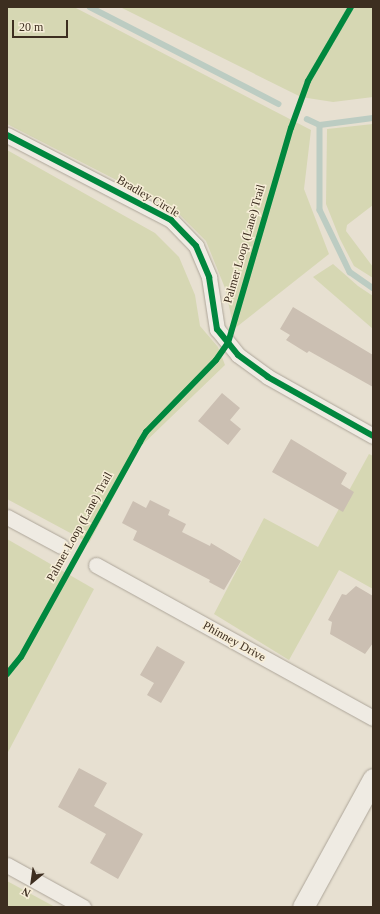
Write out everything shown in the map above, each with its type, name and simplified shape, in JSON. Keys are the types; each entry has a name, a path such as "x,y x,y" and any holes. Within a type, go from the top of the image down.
{"main road":[{"path":"303,907 373,779"}],"street":[{"name":"Bradley Circle","path":"7,134 171,220 196,246 209,278 217,329 238,355 268,377 373,436"},
{"path":"7,516 61,546"},
{"name":"Phinney Drive","path":"96,566 373,718"},
{"path":"7,866 83,907"}],"green space":[{"path":"7,7 74,7 311,130 304,189 329,254 234,329 225,288 206,241 175,210 7,124"},
{"path":"120,7 373,7 373,97 333,102 301,97"},
{"path":"373,124 373,205 347,225 346,231 373,267 373,278 354,266 340,239 326,204 327,129"},
{"path":"7,150 155,233 179,257 195,295 200,326 218,347 225,365 140,447 89,543 7,499"},
{"path":"333,264 358,286 373,296 373,329 313,277"},
{"path":"369,454 373,456 373,589 339,570 289,660 214,614 264,518 318,547"},
{"path":"7,539 94,589 7,754"},
{"path":"7,881 55,907 7,907"}],"building":[{"path":"293,307 373,355 373,387 309,351 307,353 286,340 290,335 280,329"},
{"path":"222,393 240,408 230,420 241,429 228,445 198,421"},
{"path":"291,439 347,473 341,484 354,492 343,512 272,472"},
{"path":"150,500 170,510 168,515 186,524 182,532 210,546 211,543 241,561 224,590 209,582 210,580 133,540 137,531 122,523 133,501 146,508"},
{"path":"356,586 373,596 373,643 365,654 330,634 332,622 328,620 342,594 346,595"},
{"path":"157,646 185,662 161,703 147,695 154,683 140,675"},
{"path":"79,768 107,783 94,806 143,834 118,879 90,863 106,834 58,807"}],"waterway":[{"path":"90,7 279,104"},
{"path":"307,119 320,125 373,118"},
{"path":"320,125 320,210 350,272 373,288"}],"cycle path":[{"name":"Palmer Loop (Lane) Trail","path":"7,674 21,657 146,432 216,360 228,343 291,128 308,81 351,7"},
{"path":"7,135 171,220 196,246 209,277 217,329 238,355 268,377 373,436"}]}
